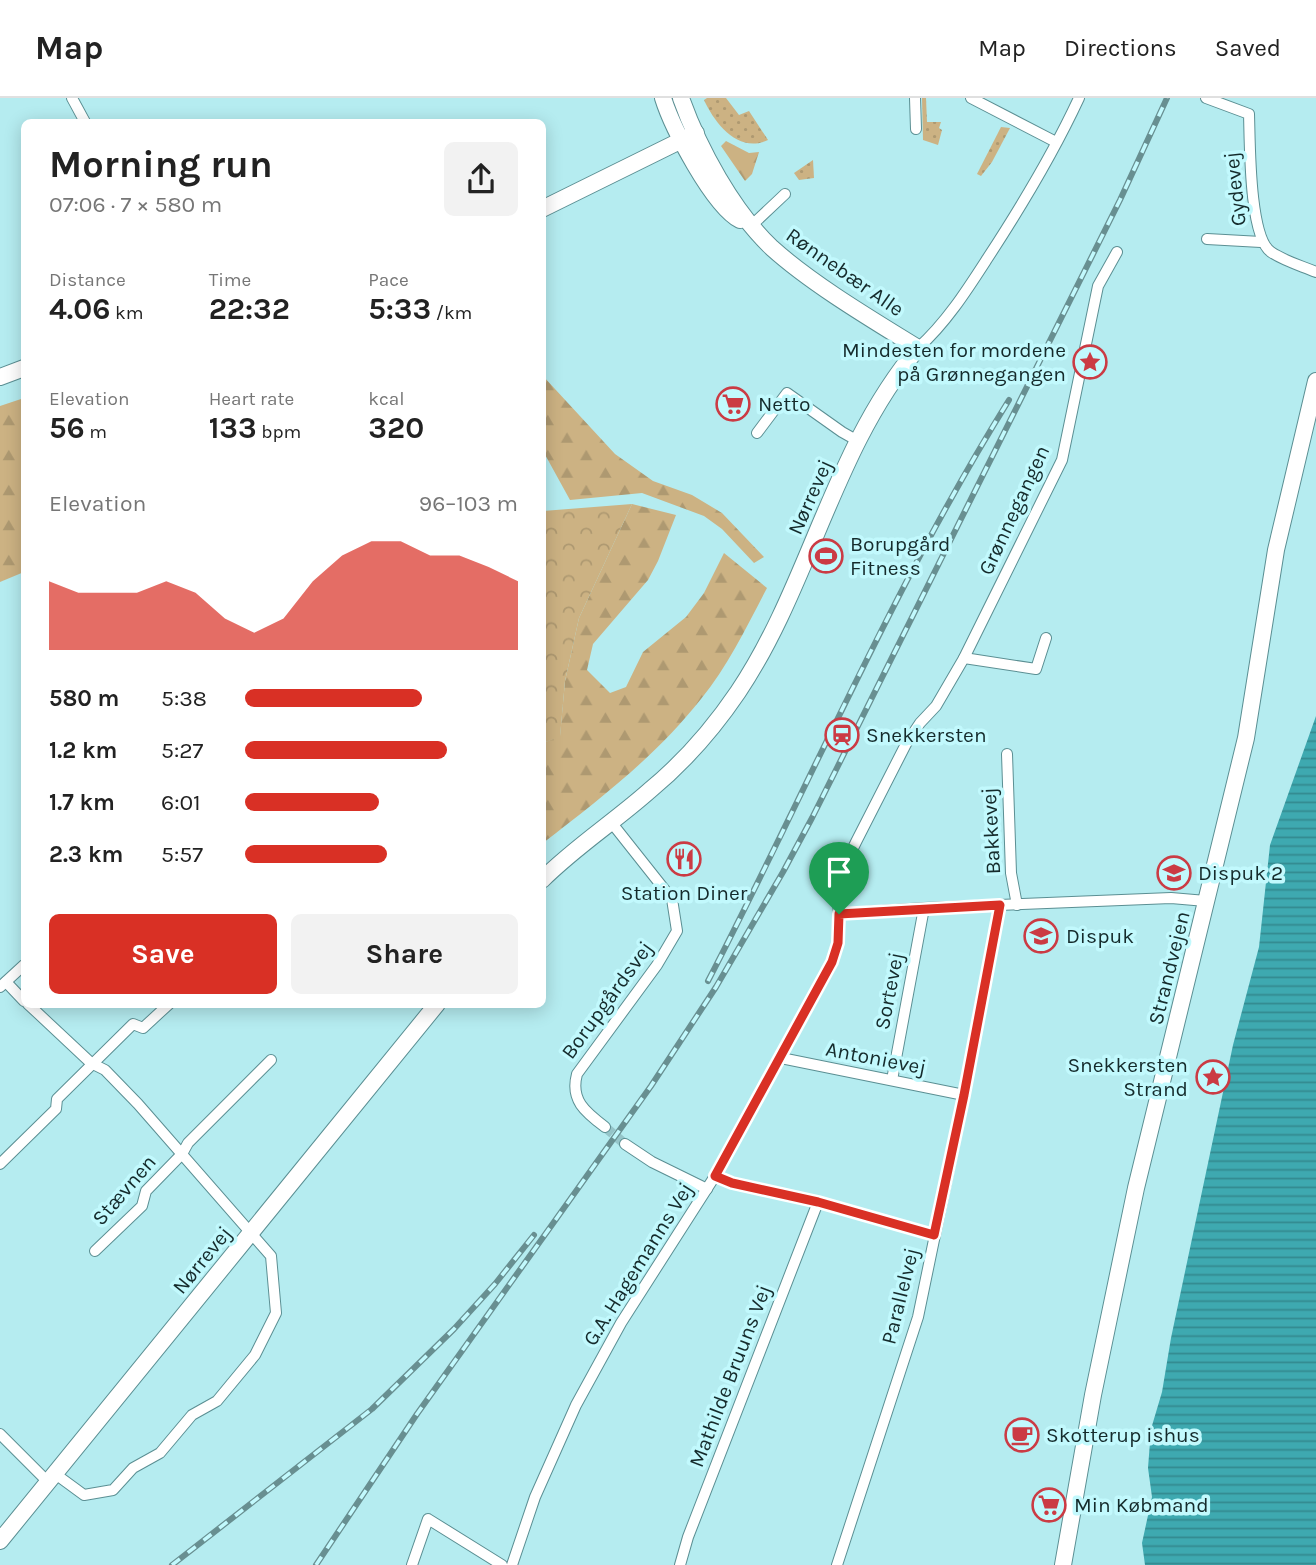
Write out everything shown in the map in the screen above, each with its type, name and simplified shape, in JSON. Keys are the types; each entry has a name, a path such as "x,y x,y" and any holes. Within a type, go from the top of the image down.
{"main road":[{"name":"Rønnebær Alle","path":"663,98 671,122 688,137"},
{"name":"Rønnebær Alle","path":"681,98 688,137 720,201 734,218 751,226 796,267 918,348"},
{"path":"546,207 688,137"},
{"name":"Nørrevej","path":"546,877 650,791 712,727 738,691 757,661 858,441 902,366 918,348"},
{"path":"0,377 21,369"},
{"name":"Strandvejen","path":"1063,1565 1093,1395 1136,1188 1246,738 1276,550 1316,381"},
{"name":"Nørrevej","path":"0,1541 434,1008"}],"street":[{"path":"72,98 83,119"},
{"path":"915,98 916,129"},
{"path":"971,98 1056,142"},
{"name":"Nørrevej","path":"918,348 947,317 972,282 1024,200 1079,98"},
{"name":"Gydevej","path":"1206,98 1249,114 1251,176 1261,242 1270,251 1316,272"},
{"path":"751,226 785,194"},
{"path":"1207,239 1261,242"},
{"name":"Grønnegangen","path":"839,914 837,892 845,864 906,744 936,706 964,658 1062,460 1098,286 1117,252"},
{"path":"757,433 787,393 858,441"},
{"path":"964,658 1036,668 1046,638"},
{"name":"Bakkevej","path":"1007,754 1011,873 1017,905"},
{"name":"Borupgårdsvej","path":"604,1127 588,1114 577,1100 577,1074 657,965 677,931 672,899 611,822"},
{"path":"839,914 1171,898 1206,901"},
{"name":"Parallelvej","path":"837,1565 918,1317 1000,905"},
{"name":"Sortevej","path":"892,1080 924,908"},
{"name":"G.A. Hagemanns Vej","path":"512,1565 535,1497 576,1405 621,1323 715,1176 832,962 838,943 839,914"},
{"name":"Stævnen","path":"21,968 3,985 21,999"},
{"name":"Stævnen","path":"0,1434 51,1477 84,1495 113,1490 133,1468 160,1453 192,1415 217,1401 255,1355 276,1313 271,1256 105,1070 91,1063 31,1008"},
{"path":"0,1164 56,1110 57,1099 91,1063 133,1024 144,1028 165,1008"},
{"name":"Antonievej","path":"781,1058 964,1095"},
{"name":"Stævnen","path":"95,1251 142,1206 146,1191 182,1154 188,1143 271,1060"},
{"path":"625,1144 652,1162 707,1189"},
{"path":"715,1176 732,1183 818,1202 934,1235"},
{"name":"Mathilde Bruuns Vej","path":"680,1565 688,1537 818,1202"},
{"path":"412,1565 428,1519 502,1565"}],"green space":[{"path":"726,98 739,115 749,111 768,140 747,143 729,134 709,109 704,100"},
{"path":"922,98 926,98 927,122 941,122 938,145 923,140"},
{"path":"1001,127 1010,128 992,162 981,176 977,174"},
{"path":"726,141 749,153 759,152 752,174 745,181 721,146"},
{"path":"813,160 814,178 799,180 794,173"},
{"path":"546,379 615,454 653,481 692,495 722,513 764,557 754,563 722,529 704,516 642,493 570,500 546,456"},
{"path":"21,399 21,573 0,582 0,406"},
{"path":"632,504 676,515 648,580 593,644 587,670 610,693 626,687 643,652 686,617 704,593 724,553 767,588 720,673 684,720 626,776 546,841 546,742 560,736 565,681 579,618"},
{"path":"632,504 579,618 565,681 560,737 546,742 546,511"}],"water":[{"path":"1316,716 1316,1565 1145,1565 1142,1543 1152,1497 1148,1468 1151,1429 1162,1392 1233,1045 1259,947 1270,845"}],"tunnel":[{"path":"605,1127 625,1144"}],"railway":[{"path":"316,1565 417,1414 651,1086 716,987 783,872 1120,200 1167,98"},
{"path":"708,981 890,614 967,470 1009,400"},
{"path":"172,1565 372,1409 454,1329 534,1235"}],"place":[{"name":"Mindesten for mordene på Grønnegangen","path":"1090,362"},
{"name":"Netto","path":"733,404"},
{"name":"Borupgård Fitness","path":"826,556"},
{"name":"Snekkersten","path":"842,735"},
{"name":"Station Diner","path":"684,859"},
{"name":"Dispuk 2","path":"1174,873"},
{"name":"Dispuk","path":"1041,936"},
{"name":"Snekkersten Strand","path":"1213,1077"},
{"name":"Skotterup ishus","path":"1022,1435"},
{"name":"Min Købmand","path":"1049,1505"}],"route":[{"path":"1000,905 934,1235 818,1202 732,1183 715,1176 832,962 838,943 839,914 1000,905"}]}
